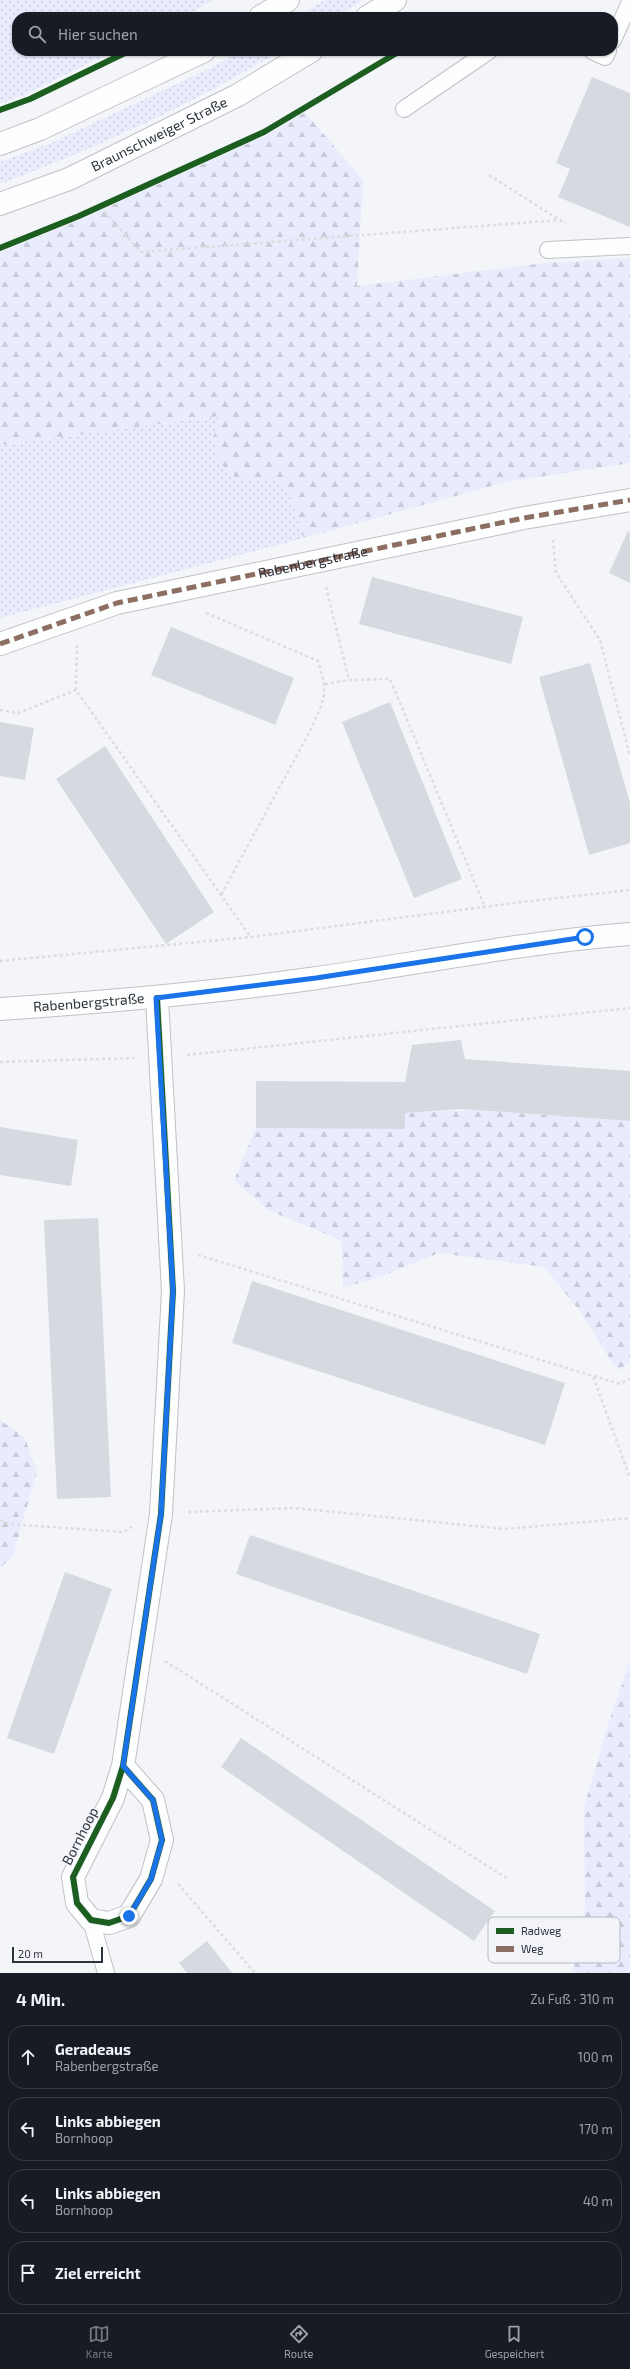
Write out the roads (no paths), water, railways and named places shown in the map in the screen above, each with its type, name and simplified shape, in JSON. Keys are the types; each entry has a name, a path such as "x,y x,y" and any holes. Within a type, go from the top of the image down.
{"street":[{"path":"268,12 288,0"},
{"path":"375,12 395,0"},
{"path":"0,144 40,129 193,56"},
{"name":"Braunschweiger Straße","path":"0,204 69,179 238,95 303,56"},
{"name":"Rabenbergstraße","path":"0,644 117,603 551,513 630,500"},
{"name":"Rabenbergstraße","path":"0,1010 156,998 316,978 585,937 630,934"},
{"name":"Bornhoop","path":"91,1920 77,1903 73,1877 113,1798 123,1766 161,1514 173,1291 156,998"},
{"path":"91,1920 109,1923 129,1916 151,1879 162,1840 153,1800 123,1766"}],"lane":[{"path":"618,29 630,2"},
{"path":"404,109 482,56"},
{"path":"548,250 630,246"},
{"name":"Bornhoop","path":"91,1920 106,1973"}]}
